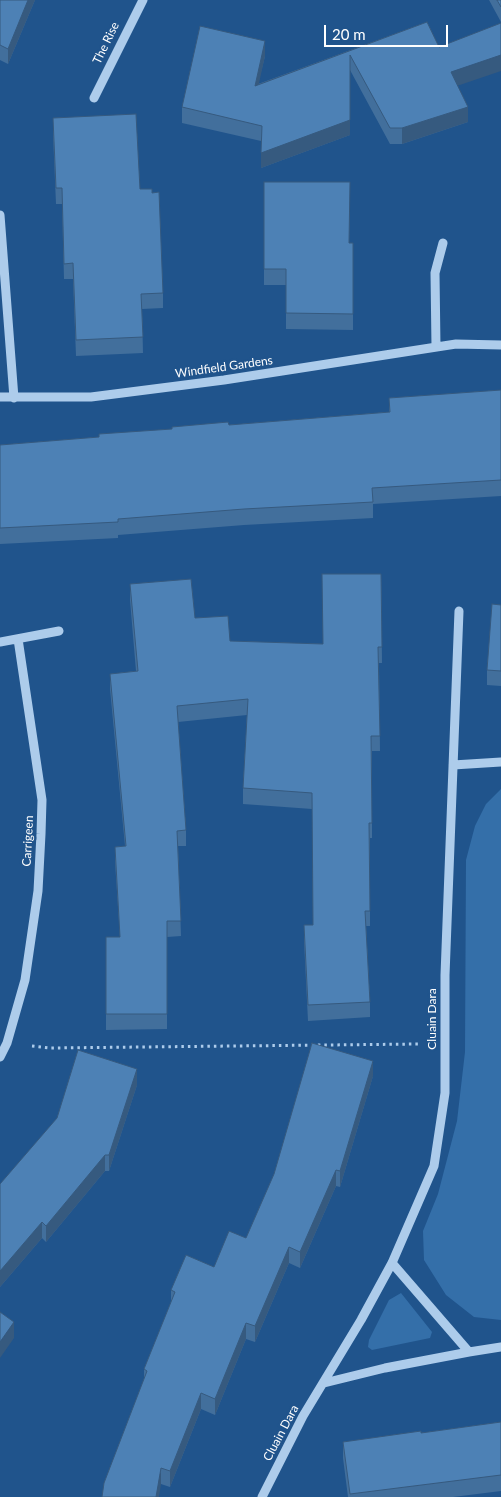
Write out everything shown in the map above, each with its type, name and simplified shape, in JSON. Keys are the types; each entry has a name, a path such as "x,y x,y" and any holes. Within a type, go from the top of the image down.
{"street":[{"name":"The Rise","path":"94,98 143,0"},
{"path":"0,215 14,398"},
{"path":"436,347 435,273 442,242"},
{"name":"Windfield Gardens","path":"0,397 91,397 224,380 456,344 501,345"},
{"name":"Cluain Dara","path":"262,1497 304,1416 361,1320 392,1263 434,1166 445,1093 444,1043 449,850 459,611"},
{"path":"0,642 59,631"},
{"name":"Carrigeen","path":"0,1057 25,980 32,938 38,891 42,800 18,639"},
{"path":"453,765 501,762"},
{"path":"392,1263 469,1352"},
{"path":"324,1382 385,1368 501,1347"}],"path":[{"path":"3,1043 50,1048 444,1043"}],"shaded area":[{"path":"501,789 501,1320 474,1317 446,1295 424,1260 423,1231 438,1194 457,1121 465,1052 466,860 475,826 486,804"},
{"path":"401,1293 432,1332 430,1338 372,1350 368,1347 369,1340 389,1300"}],"building":[{"path":"0,0 28,0 8,49 0,45"},
{"path":"427,22 439,47 501,23 501,55 451,72 468,107 402,128 390,128 350,55 350,120 261,153 262,126 182,107 200,26 265,41 255,86"},
{"path":"136,114 140,189 152,189 152,193 159,192 163,293 141,294 143,337 76,340 73,263 64,264 62,188 56,188 53,118"},
{"path":"264,182 350,182 349,243 353,243 353,314 286,313 286,269 264,269"},
{"path":"501,390 501,480 372,488 373,502 244,509 118,519 118,522 0,528 0,445 99,437 99,434 172,429 172,427 228,422 229,425 390,412 389,398"},
{"path":"322,574 381,574 382,647 378,647 380,736 371,736 372,823 369,823 370,911 365,911 370,1002 308,1005 304,925 313,925 312,793 243,788 248,699 177,706 186,830 177,831 181,921 167,921 167,1014 106,1014 106,937 120,937 115,847 126,846 110,674 138,671 130,584 191,579 195,618 228,616 230,641 323,644"},
{"path":"492,604 501,605 501,671 487,670"},
{"path":"312,1043 373,1061 340,1171 336,1170 300,1252 289,1247 255,1326 246,1323 215,1399 201,1393 170,1471 161,1468 156,1497 102,1497 104,1483 147,1371 144,1369 175,1292 171,1290 186,1255 214,1267 229,1231 246,1238 274,1174"},
{"path":"78,1050 137,1069 109,1155 105,1155 46,1226 42,1222 0,1271 0,1184 57,1118"},
{"path":"0,1312 14,1322 0,1342"},
{"path":"501,1422 501,1475 350,1494 343,1442"}]}
